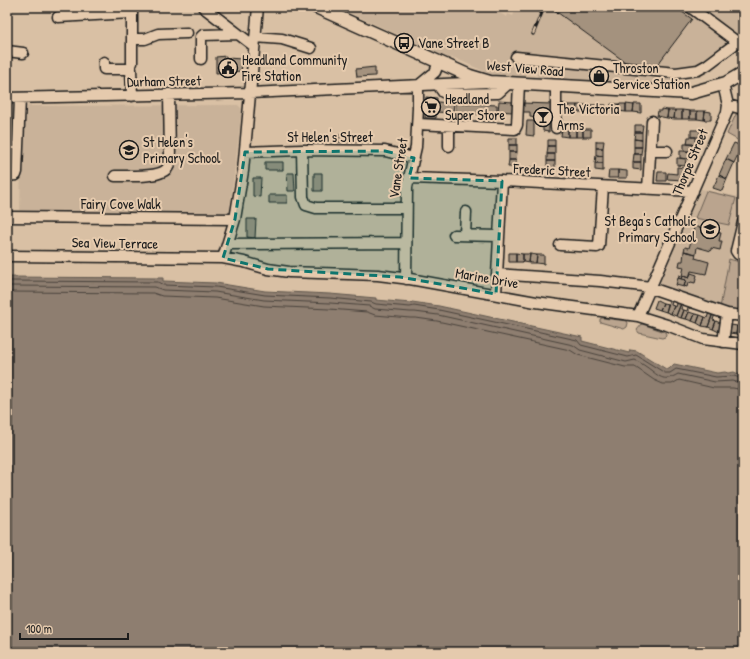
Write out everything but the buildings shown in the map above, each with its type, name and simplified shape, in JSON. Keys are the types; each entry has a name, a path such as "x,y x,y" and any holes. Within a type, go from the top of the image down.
{"main road":[{"name":"West View Road","path":"316,7 470,76 490,82 692,93 723,84 743,73"}],"street":[{"path":"203,7 238,34 254,42 282,39 311,48"},
{"path":"223,258 235,219 243,171 258,7"},
{"path":"516,57 676,73 698,70 740,40 690,7"},
{"path":"58,17 132,10 132,63"},
{"path":"132,40 145,39 158,34 187,33"},
{"path":"201,59 201,37 203,35 238,34"},
{"path":"7,51 23,53"},
{"path":"104,62 104,69 131,69 132,96"},
{"path":"418,86 435,72 439,62"},
{"name":"Durham Street","path":"7,98 250,93 490,82"},
{"path":"418,124 515,129 517,125 514,84 498,93 447,94 443,92 438,85"},
{"path":"723,84 728,105 743,109"},
{"name":"Vane Street","path":"406,278 407,187 414,158 418,124 418,86"},
{"path":"556,86 556,128"},
{"path":"115,176 156,174 164,172 169,167 169,94"},
{"path":"10,176 16,175 17,172 20,98"},
{"name":"Thorpe Street","path":"638,316 694,191 727,112 728,105"},
{"path":"648,189 652,121"},
{"path":"449,126 449,146"},
{"path":"302,150 303,197 306,205 316,208 406,208"},
{"name":"St Helen's Street","path":"245,152 302,150 385,151 414,158"},
{"path":"650,151 667,151"},
{"name":"Frederic Street","path":"409,178 502,181 694,191"},
{"path":"496,294 502,181"},
{"path":"560,245 600,246 603,187"},
{"path":"465,235 466,212"},
{"name":"Fairy Cove Walk","path":"7,217 235,219"},
{"path":"740,254 736,251 742,228"},
{"path":"454,235 499,236"},
{"path":"228,244 406,243"},
{"name":"Sea View Terrace","path":"7,256 223,258"},
{"name":"Marine Drive","path":"223,258 268,269 289,272 378,275 406,278 565,306 638,316 703,338 743,344"},
{"path":"497,274 579,280 651,288 726,314 743,316"},
{"path":"723,342 726,314"}],"highlighted area":[{"path":"385,151 414,158 409,178 502,181 496,294 400,277 268,269 223,258 235,219 245,152"}],"shaded area":[{"path":"337,7 743,7 743,47 702,75 682,78 681,86 537,79 537,67 526,67 526,77 490,74 455,58 447,57"},
{"name":"St Helen's Primary School","path":"238,105 242,109 229,217 20,214 22,114 28,106"},
{"path":"736,114 743,117 743,143 727,134"},
{"name":"St Bega's Catholic Primary School","path":"701,189 743,198 729,259 743,263 743,313 657,289"},
{"path":"706,191 736,198 729,225 695,218"},
{"path":"729,259 743,263 743,315 720,308"},
{"path":"600,319 627,321 627,327 624,329 600,322"},
{"path":"642,324 665,332 665,337 662,338 639,333 637,330"}],"water":[{"path":"7,277 163,278 163,281 216,283 265,291 330,294 376,298 376,300 412,302 439,306 582,337 582,341 629,353 630,350 637,351 666,369 669,369 674,364 717,373 734,372 743,376 743,652 7,652"}],"pier":[{"path":"493,7 517,7 513,16 508,14 507,17 496,11 497,9"}],"railway":[{"path":"533,34 544,7"}],"place":[{"name":"Vane Street B","path":"404,43"},
{"name":"Headland Community Fire Station","path":"228,68"},
{"name":"Throston Service Station","path":"599,76"},
{"name":"Headland Super Store","path":"431,107"},
{"name":"The Victoria Arms","path":"543,117"},
{"name":"St Helen's Primary School","path":"129,150"},
{"name":"St Bega's Catholic Primary School","path":"710,229"}]}
